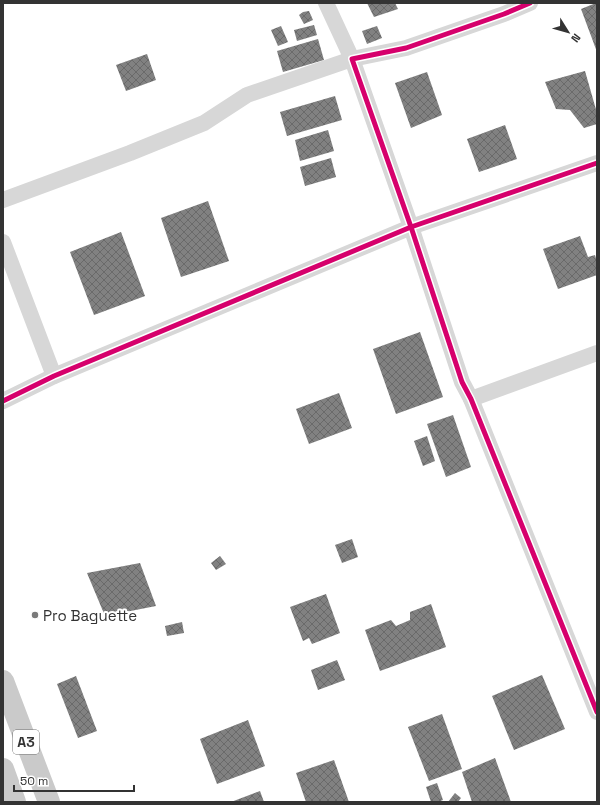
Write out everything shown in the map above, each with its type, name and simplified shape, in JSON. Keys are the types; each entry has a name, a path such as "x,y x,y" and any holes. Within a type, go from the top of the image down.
{"main road":[{"name":"A3","path":"3,681 49,802"},
{"name":"A3","path":"3,770 15,802"}],"street":[{"path":"326,3 352,59 411,227 462,382 471,399 597,712"},
{"path":"3,200 130,153 204,123 247,95 352,59 406,48 502,8 530,3"},
{"path":"3,401 54,376 411,227 597,163"},
{"path":"3,242 54,376"},
{"path":"471,399 597,353"}],"building":[{"path":"367,3 395,3 398,9 374,17"},
{"path":"597,3 597,52 581,9"},
{"path":"309,11 313,20 304,24 299,15 303,12"},
{"path":"314,25 317,35 297,41 294,30"},
{"path":"281,26 288,42 278,46 271,30"},
{"path":"377,26 382,38 367,44 362,31"},
{"path":"318,39 324,60 283,72 277,51"},
{"path":"147,54 156,80 126,91 116,65"},
{"path":"585,71 597,113 597,124 584,128 570,110 556,109 545,82"},
{"path":"427,72 442,115 411,128 395,83"},
{"path":"335,96 342,120 287,136 280,112"},
{"path":"505,125 517,159 479,172 467,139"},
{"path":"328,130 334,151 300,161 295,140"},
{"path":"331,158 336,177 305,186 300,167"},
{"path":"208,201 229,261 181,277 161,218"},
{"path":"121,232 145,296 94,315 70,252"},
{"path":"580,236 588,257 595,255 597,262 597,275 558,289 543,249"},
{"path":"420,332 443,397 396,414 373,349"},
{"path":"339,393 352,428 309,444 296,409"},
{"path":"453,415 471,467 446,477 427,424"},
{"path":"427,436 435,461 423,466 414,441"},
{"path":"352,539 358,557 342,563 335,545"},
{"path":"220,556 226,564 216,570 211,563"},
{"path":"140,563 156,606 105,616 87,573"},
{"path":"326,594 340,633 312,644 309,638 303,641 290,607"},
{"path":"431,604 446,647 380,671 365,630 391,620 396,626 410,620 410,612"},
{"path":"182,622 184,633 167,636 165,626"},
{"path":"337,660 345,680 318,690 311,670"},
{"path":"542,675 565,729 514,750 492,696"},
{"path":"76,676 97,731 78,738 57,684"},
{"path":"442,714 462,769 429,781 408,727"},
{"path":"248,720 265,766 217,784 200,739"},
{"path":"495,758 511,802 472,802 462,772"},
{"path":"334,760 349,802 306,802 296,773"},
{"path":"437,783 443,800 431,802 426,787"},
{"path":"260,791 264,802 231,802"},
{"path":"455,793 461,798 458,802 448,802"}],"cycle path":[{"path":"530,3 504,14 406,48 352,59 411,227 462,382 471,399 597,712"},
{"path":"3,401 54,376 411,227 597,163"}],"place":[{"name":"Pro Baguette","path":"35,615"}]}
